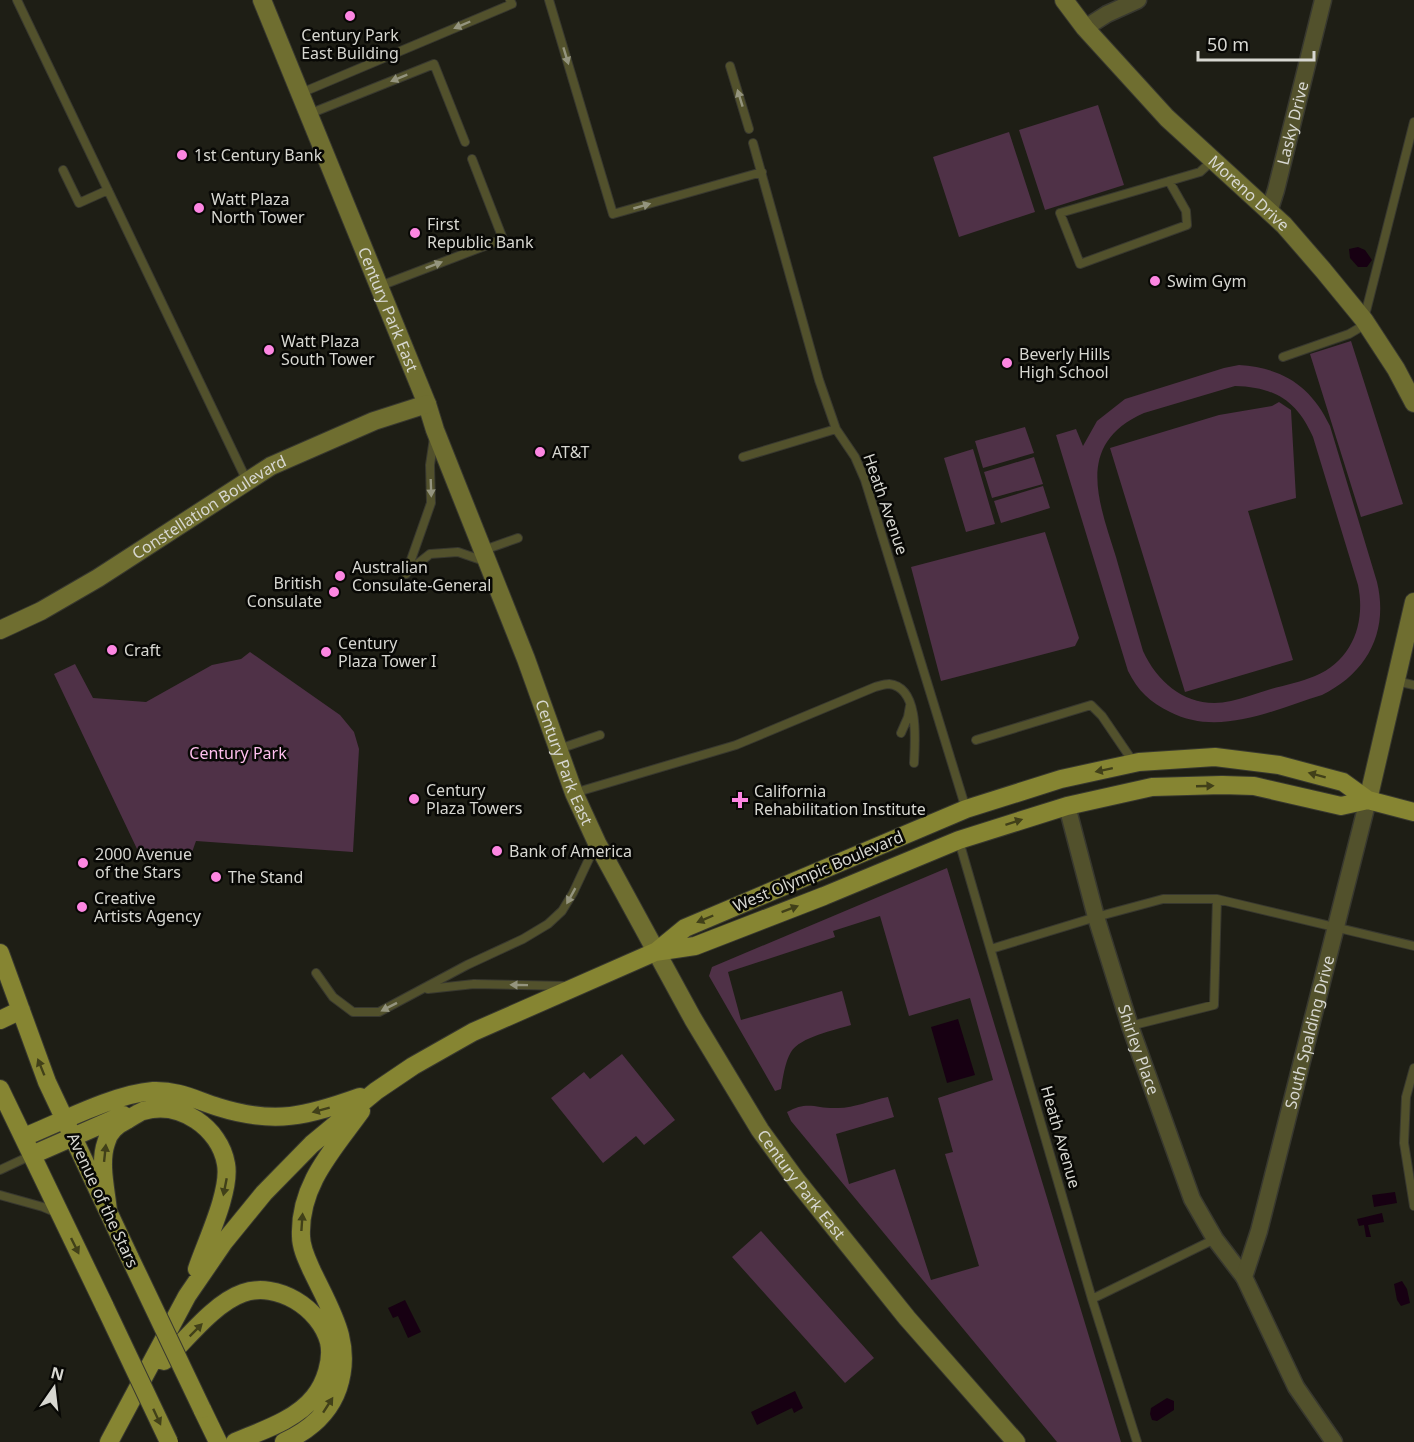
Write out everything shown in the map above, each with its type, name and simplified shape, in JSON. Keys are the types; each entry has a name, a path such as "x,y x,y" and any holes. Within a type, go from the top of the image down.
{"main road":[{"name":"Century Park East","path":"262,0 427,404 574,793 597,843 655,952 716,1058 770,1144 907,1318 1016,1442"},
{"name":"Moreno Drive","path":"1064,0 1085,28 1167,118 1300,243 1365,322 1396,369 1414,403"},
{"name":"Constellation Boulevard","path":"0,630 99,578 271,466 374,421 427,404"},
{"name":"South Spalding Drive","path":"1368,800 1414,602"},
{"name":"West Olympic Boulevard","path":"109,1442 187,1296 224,1242 271,1185 312,1144 376,1091 452,1043 655,952 685,928 966,809 1061,779 1134,764 1215,758 1279,765 1343,782 1368,800 1414,812"},
{"name":"West Olympic Boulevard","path":"655,952 695,946 840,890 958,840 1067,806 1152,788 1222,785 1254,786 1341,806 1368,800"},
{"name":"Avenue of the Stars","path":"0,953 41,1067 218,1442"},
{"path":"0,1020 21,1010"},
{"path":"0,1089 169,1442"},
{"path":"24,1137 110,1102 153,1091 174,1092 243,1114 280,1118 324,1110 376,1091"},
{"path":"284,1442 313,1425 330,1406 343,1370 344,1352 341,1335 305,1256 301,1239 304,1202 319,1168 376,1091"},
{"path":"32,1155 119,1116 142,1111 160,1109 181,1112 213,1133 221,1147 226,1164 227,1182 187,1296"},
{"path":"108,1211 104,1163 106,1142 112,1130 142,1111"},
{"path":"139,1386 226,1301 245,1292 261,1291 278,1292 295,1299 309,1309 329,1341 330,1355 327,1372 315,1396 306,1406 235,1442"}],"street":[{"path":"1085,28 1107,14 1138,0"},
{"name":"Lasky Drive","path":"1269,212 1323,0"},
{"name":"South Spalding Drive","path":"1244,1277 1259,1231 1368,800"},
{"name":"Shirley Place","path":"1067,806 1096,917 1130,1026 1192,1198 1215,1239 1244,1277"},
{"path":"1244,1277 1296,1387 1334,1442"}],"lane":[{"path":"17,0 247,481"},
{"path":"301,93 512,4 510,0"},
{"path":"549,0 613,214 762,172"},
{"path":"309,114 434,64 465,142"},
{"path":"730,66 749,129"},
{"path":"1283,357 1349,334 1365,322 1414,122"},
{"name":"Heath Avenue","path":"753,143 819,380 836,429 855,457 865,480 966,809"},
{"path":"380,286 503,239 472,159"},
{"path":"1169,181 1186,211 1187,225 1080,264 1060,213 1200,171 1213,160"},
{"path":"63,170 79,203 108,190"},
{"path":"743,457 836,429"},
{"path":"435,430 430,465 431,503 406,574 430,554 458,552 486,557 518,538"},
{"path":"1396,681 1414,685"},
{"path":"574,793 736,745 875,687 889,684 900,689 910,703 915,722 914,763"},
{"path":"901,733 908,717 910,703"},
{"path":"976,740 1091,705 1102,716 1134,764"},
{"path":"559,749 600,735"},
{"name":"Heath Avenue","path":"958,840 1092,1299 1137,1442"},
{"path":"316,973 333,997 353,1012 379,1012 548,924 562,911 597,843"},
{"path":"991,949 1163,899 1217,899 1414,946"},
{"path":"1130,1026 1214,1005 1217,899"},
{"path":"424,990 474,984 578,986"},
{"path":"1414,1068 1407,1097 1404,1143 1414,1206"},
{"path":"0,1170 32,1155"},
{"path":"0,1195 43,1207 61,1215"},
{"path":"1092,1299 1215,1239"}],"green space":[{"path":"1098,105 1124,185 1045,210 1019,130"},
{"path":"1009,132 1035,212 959,237 933,157"},
{"path":"1351,341 1403,504 1361,517 1310,354"},
{"path":"1239,365 1269,370 1282,375 1304,390 1322,412 1330,426 1377,582 1380,618 1371,649 1362,663 1338,686 1322,695 1265,714 1227,722 1208,722 1189,719 1156,704 1140,690 1128,671 1056,435 1076,429 1083,446 1097,421 1125,399","holes":["1235,386 1273,393 1292,405 1313,437 1358,585 1360,599 1358,627 1347,651 1328,669 1315,676 1236,700 1203,702 1190,698 1167,685 1143,651 1103,516 1097,476 1100,458 1108,441 1122,426 1144,413"]},
{"path":"1279,402 1291,410 1296,498 1248,511 1293,660 1185,692 1110,448 1219,415 1272,406"},
{"path":"1025,427 1034,453 983,468 975,441"},
{"path":"973,449 995,524 966,532 944,458"},
{"path":"1034,457 1043,484 992,498 984,472"},
{"path":"1043,486 1050,508 1001,523 994,501"},
{"path":"1045,532 1079,638 1075,646 941,681 911,567"},
{"name":"Century Park","path":"250,652 340,715 354,732 359,749 353,852 196,841 191,855 138,851 54,674 75,664 93,698 146,702 212,665 241,659"},
{"path":"947,868 1121,1442 1057,1442 791,1121 787,1112 801,1106 844,1108 888,1097 894,1117 836,1134 849,1184 895,1169 931,1280 979,1266 945,1154 953,1152 938,1098 993,1080 970,998 909,1016 880,916 833,931 835,937 728,972 741,1020 842,991 851,1025 818,1035 796,1047 787,1060 781,1089 775,1091 709,976 712,967"},
{"path":"622,1054 675,1120 644,1145 636,1136 603,1163 551,1098 584,1072 590,1079"},
{"path":"761,1231 874,1358 845,1383 732,1257"}],"shaded area":[{"path":"1358,247 1365,250 1372,260 1367,267 1358,267 1350,258 1349,249"},
{"path":"958,1019 975,1075 947,1083 931,1027"},
{"path":"1395,1192 1397,1203 1374,1207 1372,1195"},
{"path":"1382,1213 1384,1222 1368,1225 1371,1237 1366,1237 1364,1225 1359,1226 1357,1219"},
{"path":"1402,1281 1407,1289 1410,1303 1401,1306 1397,1300 1394,1284"},
{"path":"405,1300 421,1332 408,1338 398,1316 393,1318 388,1308"},
{"path":"795,1391 803,1408 794,1413 792,1408 757,1425 751,1412"},
{"path":"1167,1398 1174,1401 1174,1410 1157,1421 1152,1420 1151,1408"}],"place":[{"name":"Century Park East Building","path":"350,16"},
{"name":"1st Century Bank","path":"182,155"},
{"name":"Watt Plaza North Tower","path":"199,208"},
{"name":"First Republic Bank","path":"415,233"},
{"name":"Swim Gym","path":"1155,281"},
{"name":"Watt Plaza South Tower","path":"269,350"},
{"name":"Beverly Hills High School","path":"1007,363"},
{"name":"AT&T","path":"540,452"},
{"name":"Australian Consulate-General","path":"340,576"},
{"name":"British Consulate","path":"334,592"},
{"name":"Craft","path":"112,650"},
{"name":"Century Plaza Tower I","path":"326,652"},
{"name":"Century Plaza Towers","path":"414,799"},
{"name":"California Rehabilitation Institute","path":"740,800"},
{"name":"Bank of America","path":"497,851"},
{"name":"2000 Avenue of the Stars","path":"83,863"},
{"name":"The Stand","path":"216,877"},
{"name":"Creative Artists Agency","path":"82,907"}]}
